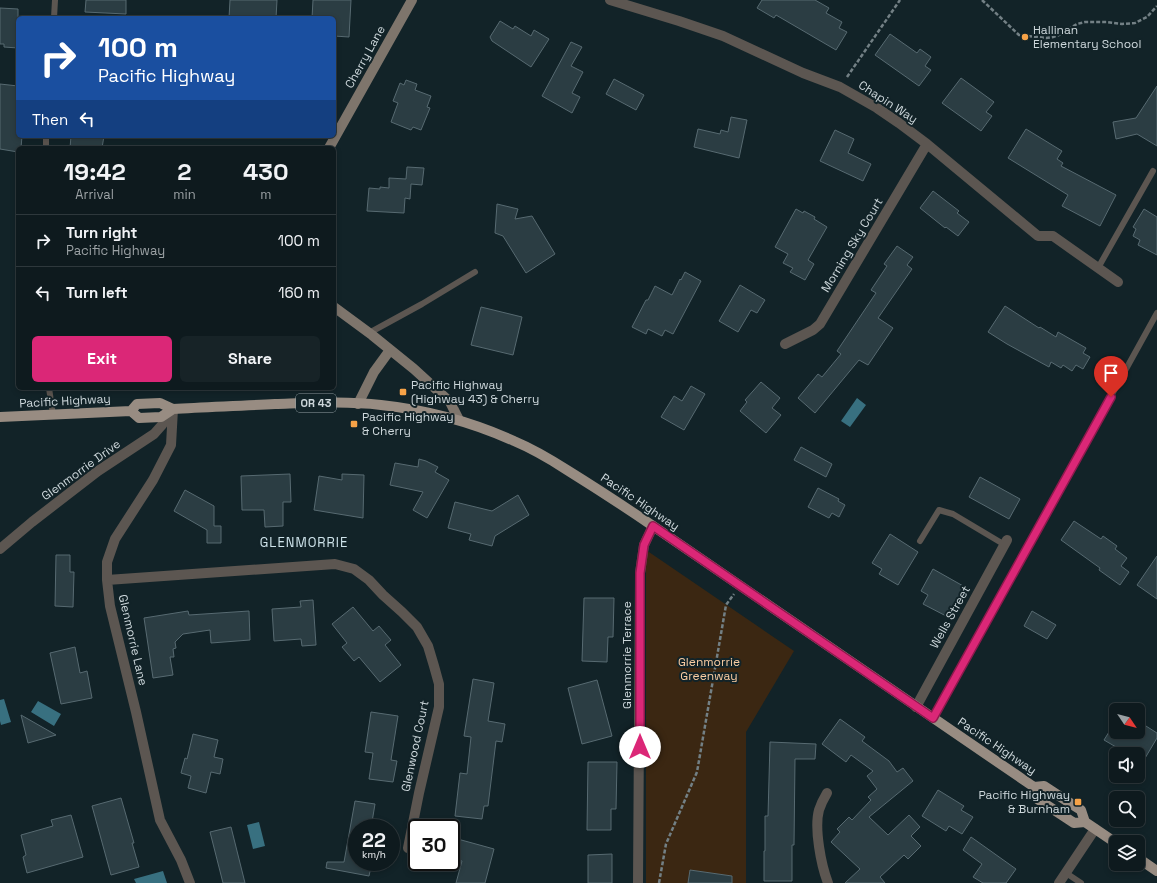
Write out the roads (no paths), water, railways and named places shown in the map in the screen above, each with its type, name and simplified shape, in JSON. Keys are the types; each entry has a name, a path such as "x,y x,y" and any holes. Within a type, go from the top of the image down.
{"main road":[{"name":"Pacific Highway","path":"131,411 137,404 160,403 173,409 303,403 381,405 430,413 458,420 504,436 544,455 593,486 1034,787 1044,786 1081,810 1085,822"},
{"name":"Pacific Highway","path":"0,417 131,411 139,418 161,418 173,409"},
{"name":"Pacific Highway","path":"1034,787 1036,798 1074,823 1085,822 1109,838"},
{"path":"1145,863 1157,871"}],"street":[{"name":"Cherry Lane","path":"336,136 412,0"},
{"name":"Chapin Way","path":"610,0 723,36 803,74 840,87 877,108 927,144 1038,236 1053,236 1118,282"},
{"name":"Morning Sky Court","path":"785,344 813,330 820,324 927,144"},
{"path":"336,308 390,350 450,402 458,420"},
{"path":"358,404 374,372 390,350"},
{"name":"Glenmorrie Drive","path":"0,549 98,471 154,434 173,409"},
{"name":"Glenmorrie Lane","path":"173,409 171,445 153,480 115,540 107,562 107,580 110,606 136,712 160,820 181,860 190,883"},
{"name":"Glenmorrie Terrace","path":"638,883 640,573 644,545 653,526"},
{"name":"Wells Street","path":"916,707 1006,543"},
{"name":"Glenwood Court","path":"107,580 335,564 354,569 369,580 417,627 428,646 439,684 439,707 414,819"},
{"path":"827,792 819,809 817,824 820,855 828,883"},
{"path":"1059,883 1096,829"}],"lane":[{"path":"54,16 55,0"},
{"path":"1098,268 1153,171"},
{"path":"369,333 422,304 475,272"},
{"path":"933,718 1157,313"},
{"path":"49,390 52,415"},
{"path":"920,541 939,510 953,514 1006,543"},
{"path":"1066,873 1081,883"}],"water":[{"path":"857,398 866,405 850,427 841,421"},
{"path":"4,699 11,722 1,725 0,700"},
{"path":"38,701 61,714 54,726 31,712"},
{"path":"259,822 265,846 253,849 247,825"},
{"path":"163,871 167,883 136,883 134,879"}],"place":[{"name":"Hallinan Elementary School","path":"1025,37"},
{"name":"Pacific Highway (Highway 43) & Cherry","path":"403,392"},
{"name":"Pacific Highway & Cherry","path":"354,424"},
{"name":"Pacific Highway & Burnham","path":"1078,802"}],"district":[{"name":"GLENMORRIE","path":"304,542"}],"park label":[{"name":"Glenmorrie Greenway","path":"709,669"}]}
